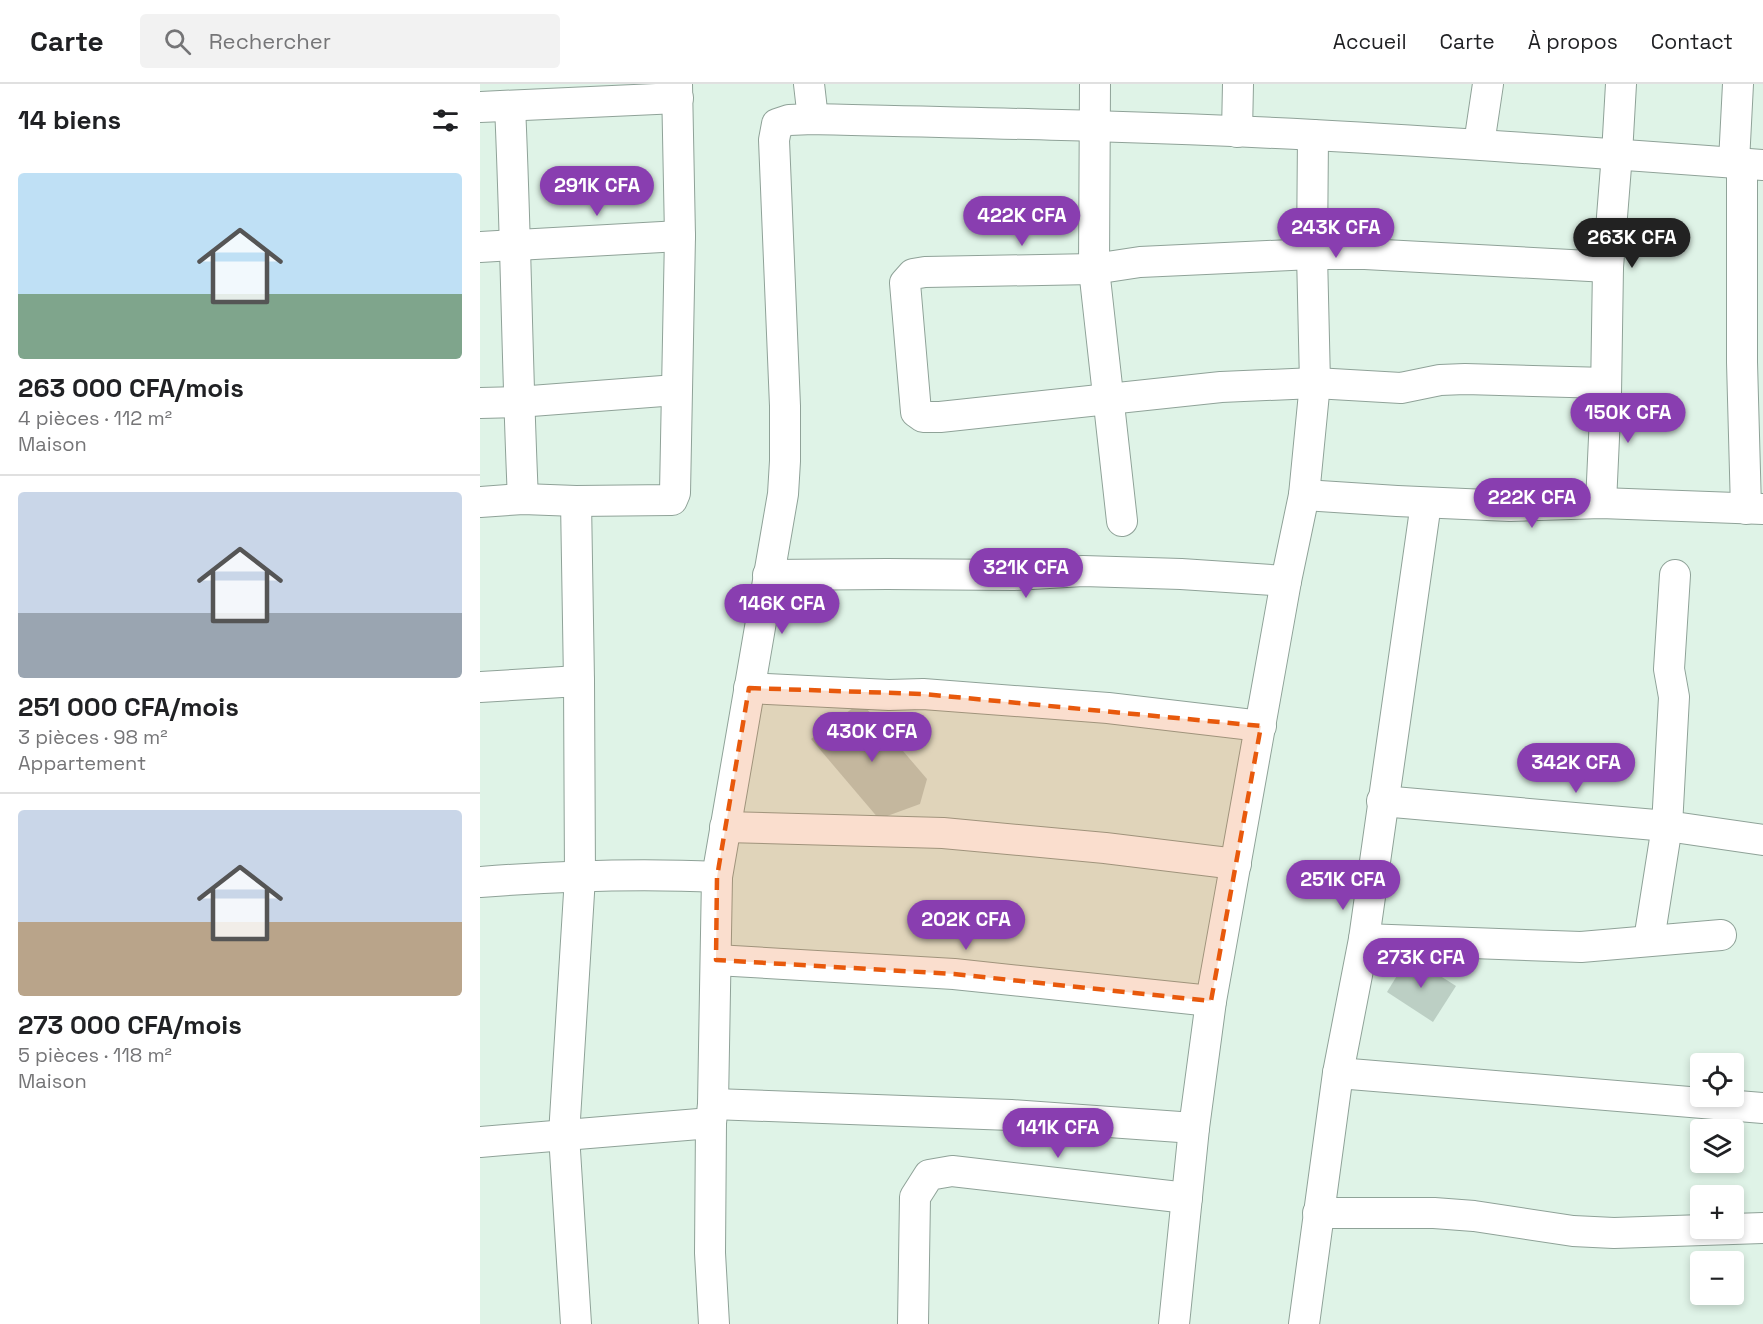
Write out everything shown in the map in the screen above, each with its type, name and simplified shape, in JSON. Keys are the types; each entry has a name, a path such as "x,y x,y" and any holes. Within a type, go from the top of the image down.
{"street":[{"path":"809,84 813,119"},
{"path":"1095,84 1094,269 1122,521"},
{"path":"1238,132 1239,84"},
{"path":"1479,144 1488,84"},
{"path":"1601,503 1608,267 1621,84"},
{"path":"480,107 677,91 680,236 675,493 672,500 523,499 480,502"},
{"path":"1304,495 1510,506 1601,503 1755,509 1746,98"},
{"path":"510,106 523,499"},
{"path":"714,1324 710,1252 717,877 783,495 785,461 785,406 774,140 777,124 813,119 1096,126 1479,144 1746,163"},
{"path":"1174,1324 1194,1128 1211,1001 1286,581 1304,495 1315,383 1312,254 1313,135"},
{"path":"480,247 680,236"},
{"path":"1606,383 1465,379 1440,380 1401,388 1315,383 1221,387 930,418 923,417 916,412 905,283 913,274 1094,269 1140,262 1312,254 1365,254 1608,267"},
{"path":"480,403 676,390"},
{"path":"576,501 580,877 564,1135 576,1324"},
{"path":"1304,1324 1338,1073 1364,939 1426,503"},
{"path":"768,575 1014,576 1083,571 1181,574 1286,581"},
{"path":"1649,940 1667,826 1674,697 1669,669 1675,575"},
{"path":"480,687 579,681"},
{"path":"749,688 889,695 923,694 1108,708 1261,726"},
{"path":"1382,801 1667,826 1763,840"},
{"path":"725,827 943,833 1105,848 1236,864"},
{"path":"480,882 665,874 717,877"},
{"path":"1364,939 1581,947 1721,934"},
{"path":"716,960 954,974 1211,1001"},
{"path":"1338,1073 1763,1108"},
{"path":"480,1142 564,1135 712,1113 1011,1115 1194,1128"},
{"path":"913,1324 915,1197 929,1175 952,1171 1187,1198"},
{"path":"1318,1213 1434,1213 1474,1216 1573,1231 1614,1233 1763,1228"}],"highlighted area":[{"path":"749,688 923,694 1261,726 1211,1001 954,974 716,960 717,877"}],"building":[{"path":"861,702 927,779 920,804 879,819 811,739"},
{"path":"1409,956 1456,986 1433,1022 1387,992"}]}
